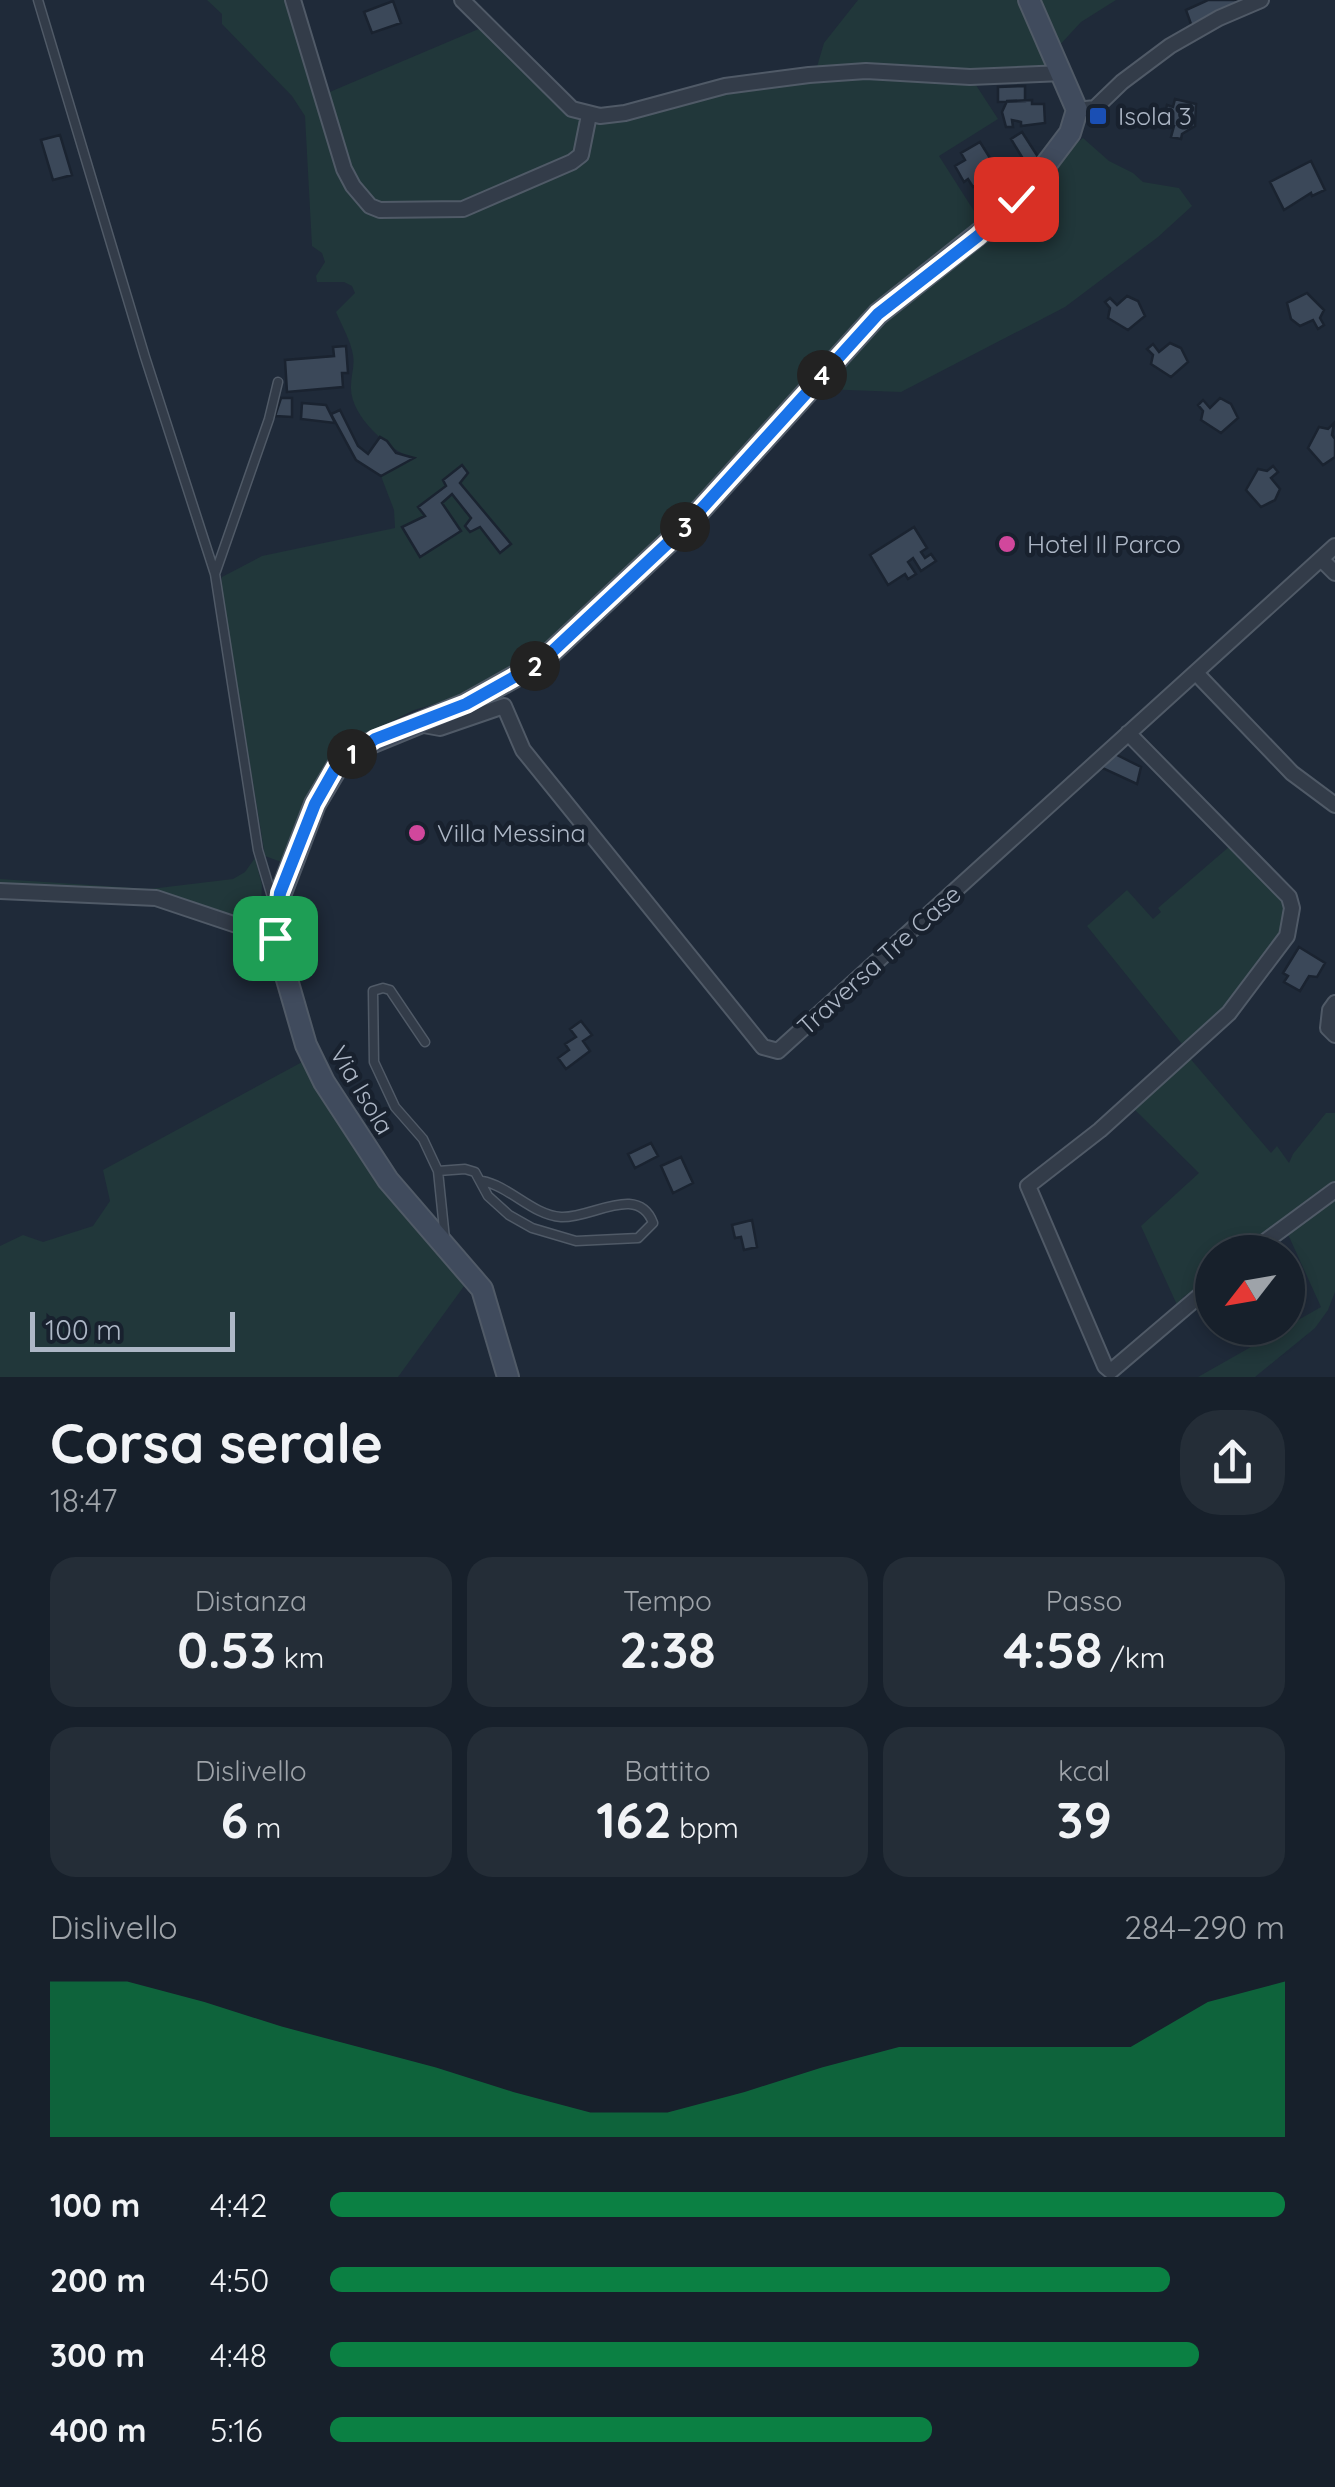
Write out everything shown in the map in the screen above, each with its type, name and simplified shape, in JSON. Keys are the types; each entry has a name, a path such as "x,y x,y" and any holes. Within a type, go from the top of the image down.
{"street":[{"path":"293,0 344,169 362,199 380,210 463,209 572,162 580,155 589,115"},
{"path":"462,0 553,93 572,109 589,115 624,113 724,86 809,75 866,71 970,77 1063,74"},
{"path":"1029,0 1077,110 1095,108 1170,46 1219,18 1262,0"},
{"name":"Via Isola","path":"508,1377 482,1290 388,1180 324,1082 306,1045 275,938 280,893 315,804 336,767 360,747 492,691 541,662 686,526 878,314 1006,210 1070,134 1077,110"},
{"name":"Traversa Tre Case","path":"417,723 440,728 504,706 523,750 763,1047 778,1051 1335,546"},
{"path":"1321,559 1335,573"},
{"path":"1196,674 1292,773 1335,805"},
{"path":"1128,733 1289,897 1292,908 1287,936 1229,1013 1100,1130 1028,1186 1107,1374 1195,1299"},
{"path":"0,891 156,898 275,938"},
{"path":"1335,1003 1328,1028 1335,1036"},
{"path":"1274,1235 1335,1190"}],"lane":[{"path":"38,0 215,574 258,850 277,914"},
{"path":"215,574 278,382"},
{"path":"425,1042 390,990 374,991 374,1062 396,1108 423,1140 438,1171 445,1244"},
{"path":"438,1171 465,1168 475,1172 488,1196 508,1215 532,1228 576,1241 638,1238 654,1222 642,1206 629,1203 572,1217 556,1217 494,1183 482,1181"}],"green space":[{"path":"207,0 289,0 331,152 346,186 366,211 468,213 582,161 595,121 746,89 863,76 972,79 998,119 939,156 981,222 557,641 466,695 414,710 355,740 284,863 265,856 222,577 262,556 395,528 394,510 381,476 413,458 393,448 372,430 352,397 353,355 336,312 355,293 344,282 317,282 316,276 325,262 322,253 312,246 305,116 292,96 222,24 222,14"},
{"path":"858,0 1019,0 1048,66 969,72 816,70 824,43"},
{"path":"1035,0 1116,0 1081,22 1057,48 1052,26"},
{"path":"481,28 581,115 575,153 464,204 379,203 350,168 325,94"},
{"path":"1083,138 1109,161 1143,182 1179,188 1192,206 1158,237 1065,307 901,392 821,389 870,332 990,238"},
{"path":"1230,846 1275,888 1284,902 1285,918 1278,938 1249,980 1182,1044 1087,926 1127,890 1153,919 1161,912 1158,908"},
{"path":"255,858 262,885 261,907 238,917 167,897 0,886 0,879 150,889 233,879 245,872"},
{"path":"1188,1056 1271,1153 1277,1146 1289,1163 1326,1113 1335,1113 1335,1182 1263,1235 1195,1235 1195,1292 1184,1296 1178,1307 1141,1226 1199,1173 1134,1109"},
{"path":"304,1061 467,1282 398,1377 0,1377 0,1246 23,1235 43,1242 93,1226 110,1201 103,1170"},
{"path":"1335,1196 1335,1292 1328,1310 1305,1336 1305,1316 1321,1307 1305,1272 1305,1235 1288,1235 1286,1230"},
{"path":"1254,1345 1294,1345 1255,1377 1198,1377"}],"building":[{"path":"1208,0 1247,0 1192,27 1186,10"},
{"path":"393,1 401,23 372,33 364,12"},
{"path":"1025,86 1025,101 998,102 998,87"},
{"path":"1175,99 1196,104 1195,126 1181,139 1171,137 1174,126 1163,124 1167,105 1173,107"},
{"path":"1032,100 1032,104 1044,104 1045,123 1021,126 1021,122 1012,120 1013,127 1006,127 1002,112 1007,101"},
{"path":"1022,132 1040,160 1031,172 1011,139"},
{"path":"60,135 72,175 53,180 41,140"},
{"path":"980,142 998,171 973,187 968,179 964,182 955,166 965,160 961,153"},
{"path":"1311,161 1325,190 1312,196 1311,193 1284,210 1270,182"},
{"path":"1307,293 1324,310 1320,318 1324,325 1318,329 1313,320 1300,326 1291,319 1287,303"},
{"path":"1127,296 1138,301 1145,316 1128,330 1108,318 1110,308 1105,302 1110,298 1117,305"},
{"path":"1170,343 1181,348 1188,362 1171,377 1151,364 1153,355 1147,349 1153,344 1159,352"},
{"path":"346,346 348,373 342,373 343,387 287,392 285,360 334,356 333,347"},
{"path":"281,398 292,398 292,417 275,416"},
{"path":"1220,398 1231,404 1238,418 1221,433 1201,420 1203,411 1198,405 1203,400 1210,408"},
{"path":"302,403 326,405 335,423 301,419"},
{"path":"340,410 358,446 368,454 380,437 396,453 414,458 381,476 356,460 331,414"},
{"path":"1334,423 1335,457 1323,465 1308,448 1319,427 1328,429"},
{"path":"462,465 468,473 460,483 511,544 500,553 480,527 470,532 465,526 471,518 452,494 442,503 461,531 420,557 402,527 425,516 418,507 446,486 443,480"},
{"path":"1273,466 1278,472 1271,478 1280,489 1275,500 1261,507 1246,490 1258,469 1267,471"},
{"path":"914,527 927,548 921,552 925,558 931,554 936,561 921,571 913,558 908,562 916,574 908,579 905,574 888,585 870,555"},
{"path":"1113,753 1141,767 1137,784 1098,766"},
{"path":"1299,947 1325,963 1317,977 1309,976 1300,991 1284,982 1288,976 1283,973"},
{"path":"581,1021 592,1035 583,1041 590,1051 566,1069 558,1058 569,1050 565,1044 576,1037 570,1029"},
{"path":"651,1143 658,1156 635,1168 628,1154"},
{"path":"681,1157 693,1183 673,1193 661,1166"},
{"path":"752,1220 757,1247 744,1250 732,1225"}],"place":[{"name":"Isola 3","path":"1098,116"},
{"name":"Hotel Il Parco","path":"1007,544"},
{"name":"Villa Messina","path":"417,833"}],"route":[{"path":"275,938 280,893 315,804 336,767 375,739 466,704 541,662 686,526 878,314 978,236 1016,199"}]}
